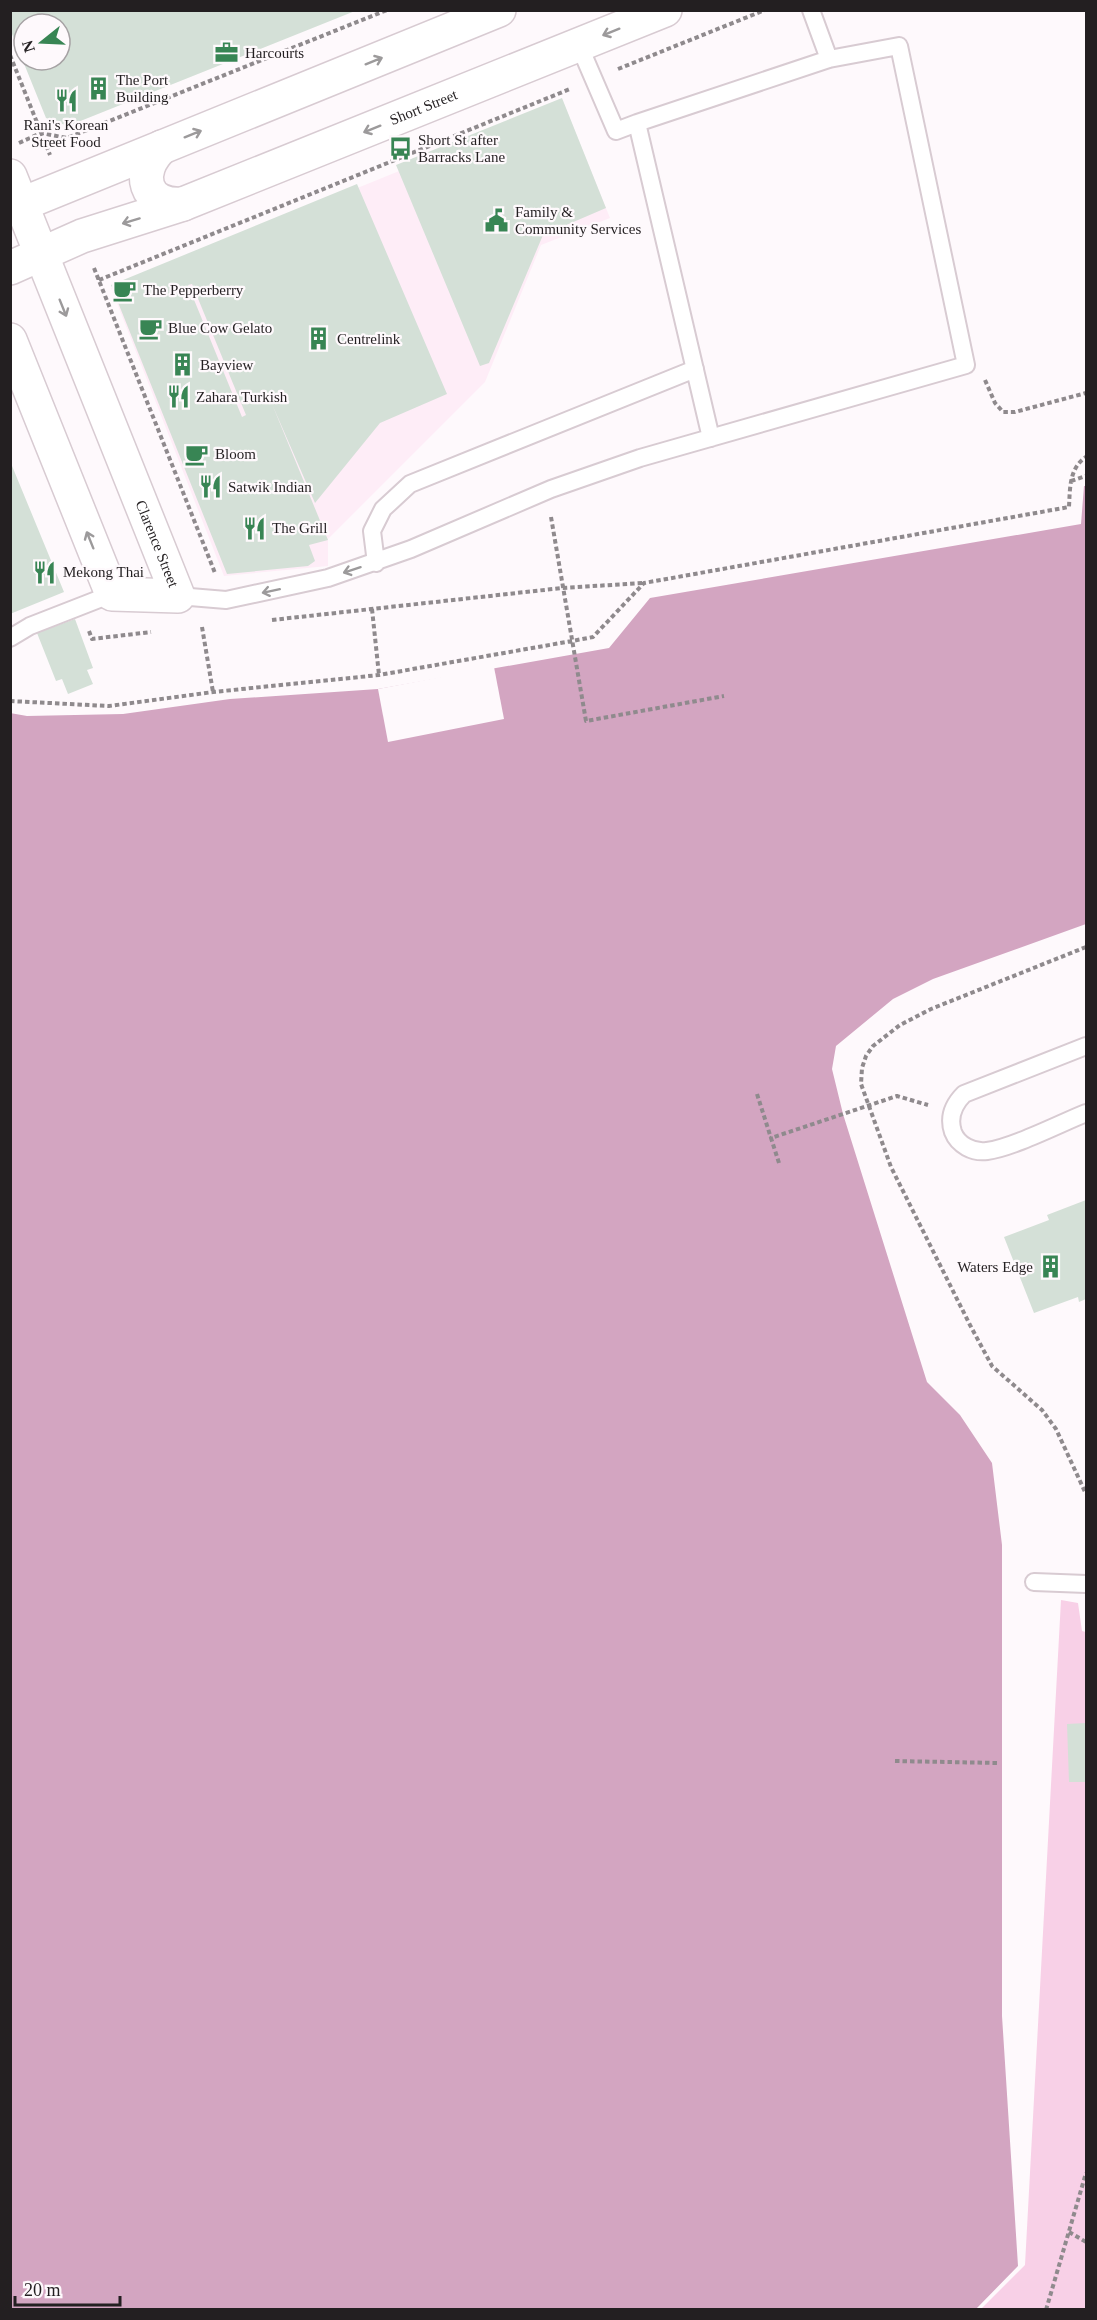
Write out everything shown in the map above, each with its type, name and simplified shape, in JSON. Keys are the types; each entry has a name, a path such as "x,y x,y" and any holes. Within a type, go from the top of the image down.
{"street":[{"path":"14,196 162,147 499,10"},
{"name":"Short Street","path":"10,268 82,236 183,204 665,10"},
{"path":"162,147 151,157 146,167 146,180 151,192 160,201 171,205 183,204"},
{"name":"Clarence Street","path":"14,196 42,254 178,596 112,594"},
{"path":"10,340 112,594"}],"lane":[{"path":"811,10 829,59"},
{"path":"178,596 226,600 328,578 376,563 551,489 640,458 966,365 899,45 829,59 616,131 579,45"},
{"path":"637,123 711,438"},
{"path":"376,563 372,531 383,509 410,484 695,369"},
{"path":"10,638 30,626 112,594"},
{"path":"1086,1046 964,1094 957,1102 951,1121 958,1140 967,1147 986,1151 1086,1113"},
{"path":"1034,1582 1086,1584"}],"path":[{"path":"31,138 41,133 67,138 387,10"},
{"path":"620,69 765,10"},
{"path":"10,55 41,133"},
{"path":"99,279 571,89"},
{"path":"91,259 217,577"},
{"path":"995,402 1003,412 1015,412 1086,393"},
{"path":"269,620 562,588 644,583 1069,507 1070,481 1079,461 1086,457"},
{"path":"1070,481 1086,476"},
{"path":"550,522 586,720 724,696"},
{"path":"10,701 109,706 213,692 379,675 572,641 593,637 644,583"},
{"path":"372,609 379,675"},
{"path":"87,622 92,639 158,632"},
{"path":"191,628 213,626"},
{"path":"202,627 213,692"},
{"path":"1086,947 931,1009 900,1025 873,1046 866,1056 861,1084 867,1106 891,1167 970,1325 992,1365 1042,1410 1056,1429 1086,1494"},
{"path":"757,1095 779,1163"},
{"path":"771,1138 897,1096"},
{"path":"895,1761 998,1763"},
{"path":"1046,2310 1086,2173"},
{"path":"1069,2232 1086,2242"}],"shaded area":[{"path":"564,104 610,218 541,245 485,382 328,539 328,566 224,576 111,288"},
{"path":"1084,486 1086,486 1086,924 933,979 893,999 836,1046 832,1069 843,1114 927,1382 960,1415 992,1463 1002,1545 1002,2016 1018,2266 976,2309 11,2309 10,713 27,716 123,714 230,699 378,689 609,648 650,598 1081,524"},
{"path":"1061,1600 1078,1603 1082,1631 1086,1632 1086,2309 980,2310 1025,2265"}],"pier":[{"path":"494,667 504,719 388,742 378,689"}],"building":[{"name":"The Port Building","path":"10,10 355,10 68,126 46,118 27,72 72,72 72,12 12,12 12,34"},
{"name":"Family & Community Services","path":"562,98 606,208 543,235 489,363 480,366 396,165"},
{"path":"357,184 447,394 380,423 315,503 272,404 328,540 309,545 315,561 308,566 227,574 111,285","holes":["192,284 246,415 242,417 188,285"]},
{"path":"10,461 64,592 10,614"},
{"path":"75,619 93,668 87,670 93,684 68,694 62,679 56,681 37,633"},
{"name":"Waters Edge","path":"1086,1200 1086,1299 1079,1302 1078,1297 1034,1313 1004,1237 1049,1220 1047,1215"},
{"path":"1086,1723 1086,1782 1069,1782 1067,1724"}],"place":[{"name":"Harcourts","path":"227,53"},
{"name":"The Port Building","path":"98,89"},
{"name":"Rani's Korean Street Food","path":"66,101"},
{"name":"Short St after Barracks Lane","path":"400,149"},
{"name":"Family & Community Services","path":"497,221"},
{"name":"The Pepperberry","path":"125,290"},
{"name":"Blue Cow Gelato","path":"150,328"},
{"name":"Centrelink","path":"319,339"},
{"name":"Bayview","path":"182,365"},
{"name":"Zahara Turkish","path":"178,397"},
{"name":"Bloom","path":"197,454"},
{"name":"Satwik Indian","path":"210,487"},
{"name":"The Grill","path":"254,528"},
{"name":"Mekong Thai","path":"45,572"},
{"name":"Waters Edge","path":"1051,1267"}]}
